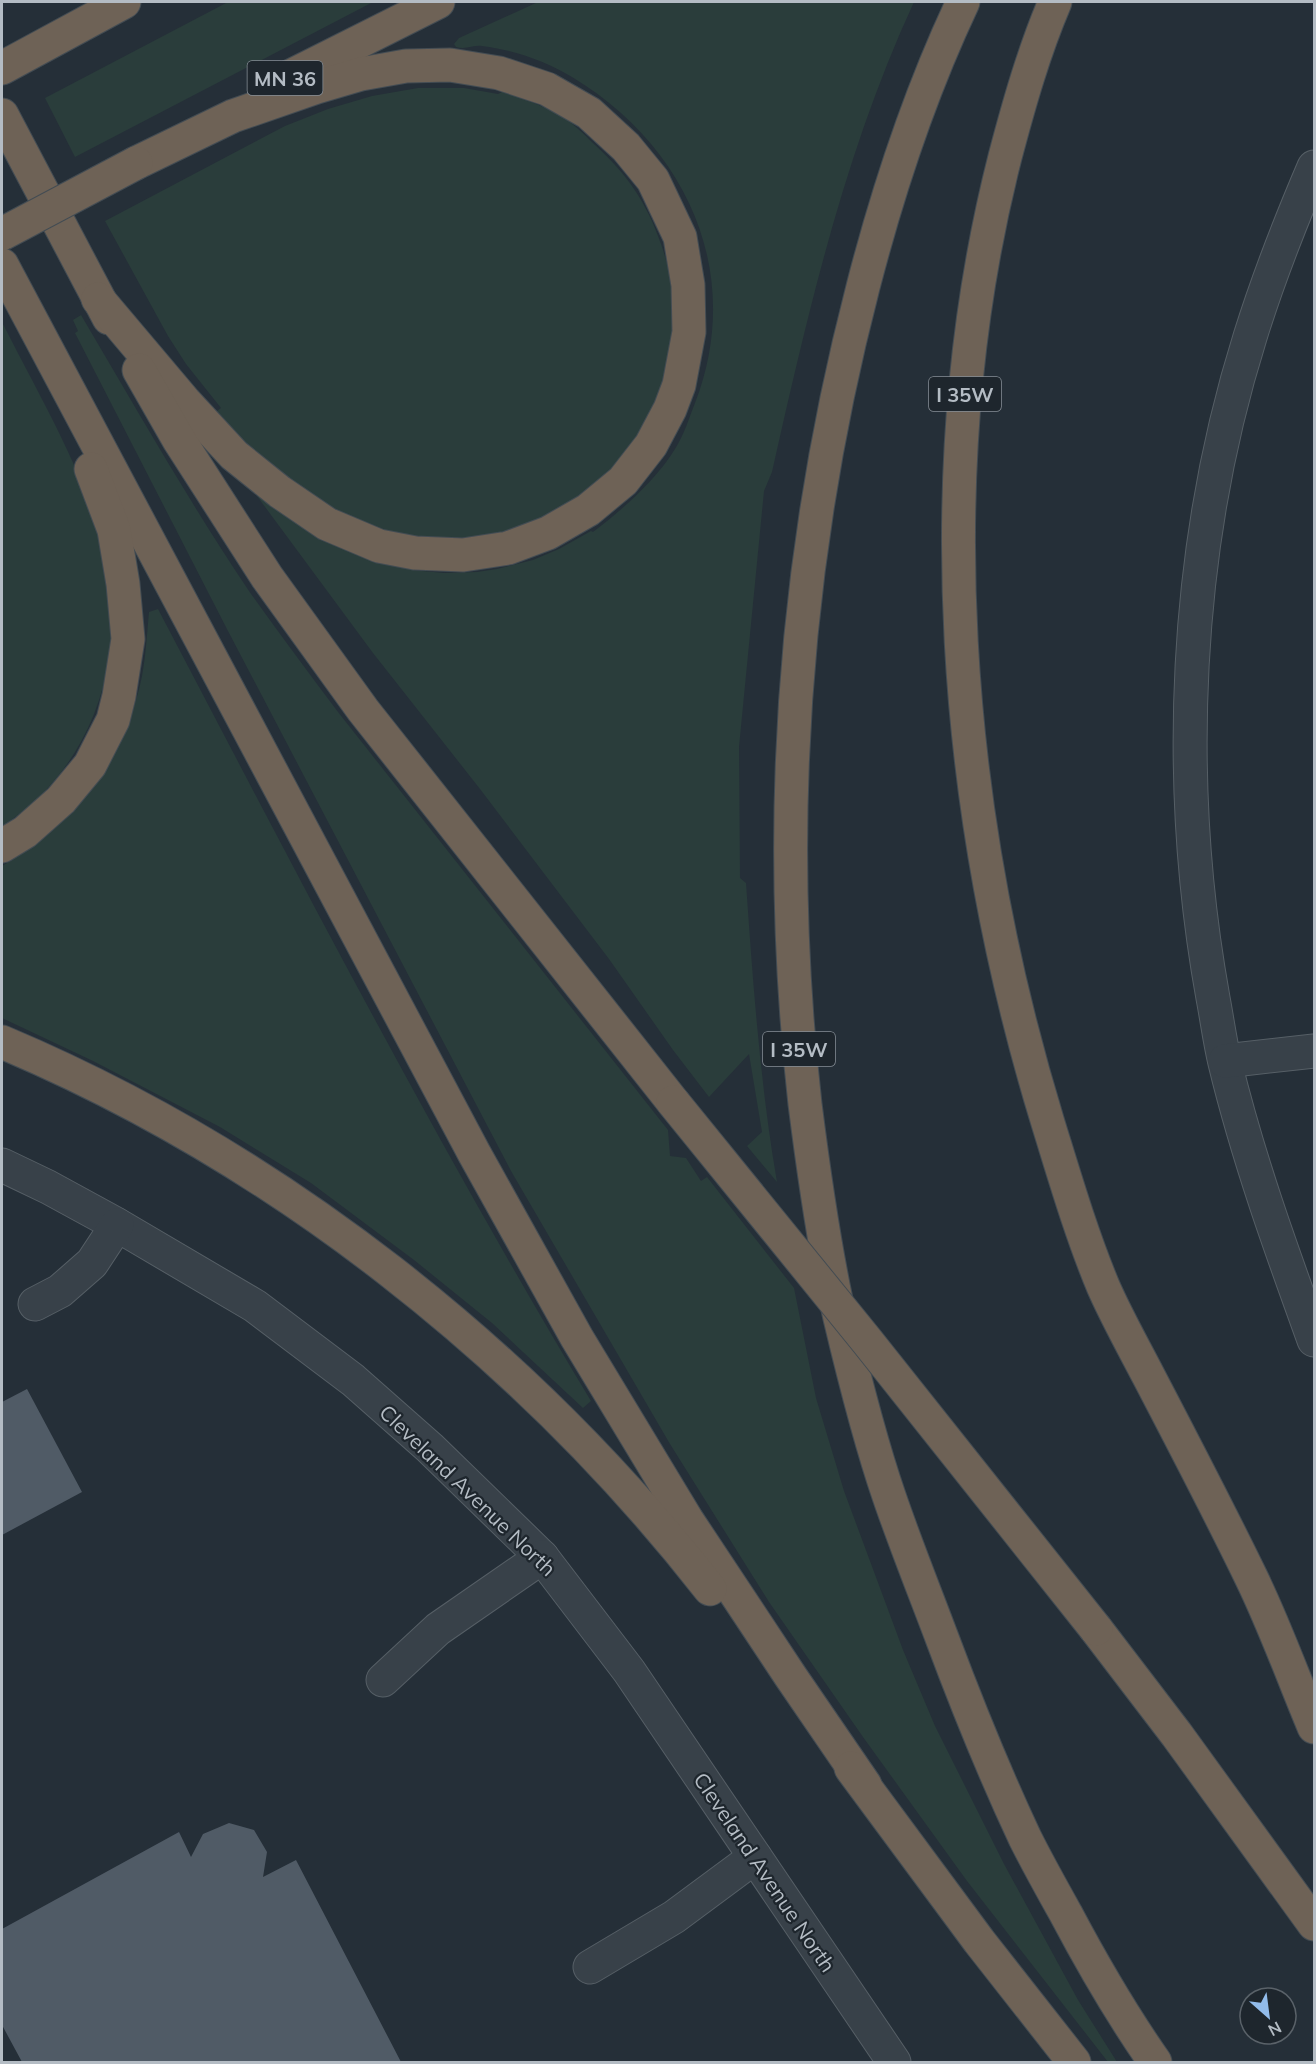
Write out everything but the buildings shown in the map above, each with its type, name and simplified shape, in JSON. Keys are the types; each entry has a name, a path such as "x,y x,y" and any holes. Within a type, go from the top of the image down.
{"highway":[{"path":"2,68 124,2"},
{"name":"MN 36","path":"2,234 136,163 219,112 438,2"},
{"name":"I 35W","path":"963,2 910,130 875,240 846,351 823,463 806,576 794,713 790,805 791,897 798,1034 810,1148 839,1312 862,1409 888,1493 971,1717 1027,1841 1091,1960 1155,2062"},
{"name":"I 35W","path":"1055,2 1016,115 991,211 974,308 963,407 959,534 962,640 970,745 984,849 1003,953 1028,1056 1069,1190 1104,1287 1253,1581 1314,1727"},
{"path":"98,298 185,402 234,456 280,492 327,524 379,546 415,553 463,555 508,548 548,533 588,510 623,481 651,445 670,409 679,385 689,332 688,285 680,237 653,180 626,147 589,113 547,89 499,73 450,65 406,66 361,74 233,116 136,163"},
{"path":"2,115 98,298 179,440 267,578 363,710 673,1102 1096,1629 1211,1781 1314,1924"},
{"path":"2,265 474,1153 577,1338 687,1520 865,1785 979,1941 1074,2062"},
{"path":"2,846 26,832 61,800 90,765 113,720 128,639 123,584 114,530 32,320"},
{"path":"2,1042 150,1114 260,1179 339,1233 440,1311 535,1396 625,1487 687,1560 865,1785"}],"street":[{"path":"1314,167 1285,235 1249,339 1225,433 1206,529 1194,638 1189,735 1193,844 1203,942 1225,1061 1256,1176 1314,1340"},
{"path":"1225,1061 1314,1051"},
{"name":"Cleveland Avenue North","path":"2,1165 117,1225 255,1306 353,1380 430,1448 542,1557 629,1671 894,2062"},
{"path":"35,1304 60,1291 92,1263 117,1225"},
{"path":"383,1680 438,1629 542,1557"},
{"path":"590,1967 674,1917 755,1857"}],"green space":[{"path":"228,2 373,2 75,157 45,98"},
{"path":"538,2 914,2 890,58 848,174 815,292 772,472 764,491 739,747 740,878 746,883 754,995 777,1182 747,1146 762,1132 749,1054 709,1097 609,959 373,653 257,496 261,491 370,559 412,570 444,573 477,572 533,560 593,532 649,483 678,444 695,403 709,355 713,307 708,261 695,218 675,176 647,139 612,106 572,77 540,61 517,53 482,46 460,48 454,44 459,38"},
{"path":"418,88 464,88 498,94 504,91 552,111 574,125 617,167 642,202 661,244 673,299 671,352 656,402 630,446 595,484 551,513 501,532 446,540 414,538 382,530 350,517 319,500 290,480 238,435 217,411 221,408 186,364 168,336 105,221 285,126 328,109 372,96"},
{"path":"81,315 205,523 282,637 338,712 668,1130 670,1156 686,1158 701,1181 707,1177 794,1288 816,1398 844,1491 903,1650 935,1726 1004,1864 1078,2000 1117,2062 1108,2062 967,1881 769,1602 670,1444 511,1171 228,631 75,333 78,331 73,320"},
{"path":"2,322 66,447 88,498 100,534 113,618 111,646 104,684 86,732 59,775 23,811 2,826"},
{"path":"158,609 423,1107 591,1401 583,1408 492,1323 414,1260 311,1183 220,1127 93,1061 2,1018 2,866 28,850 52,831 93,786 109,761 134,706 142,676 149,612"}]}
